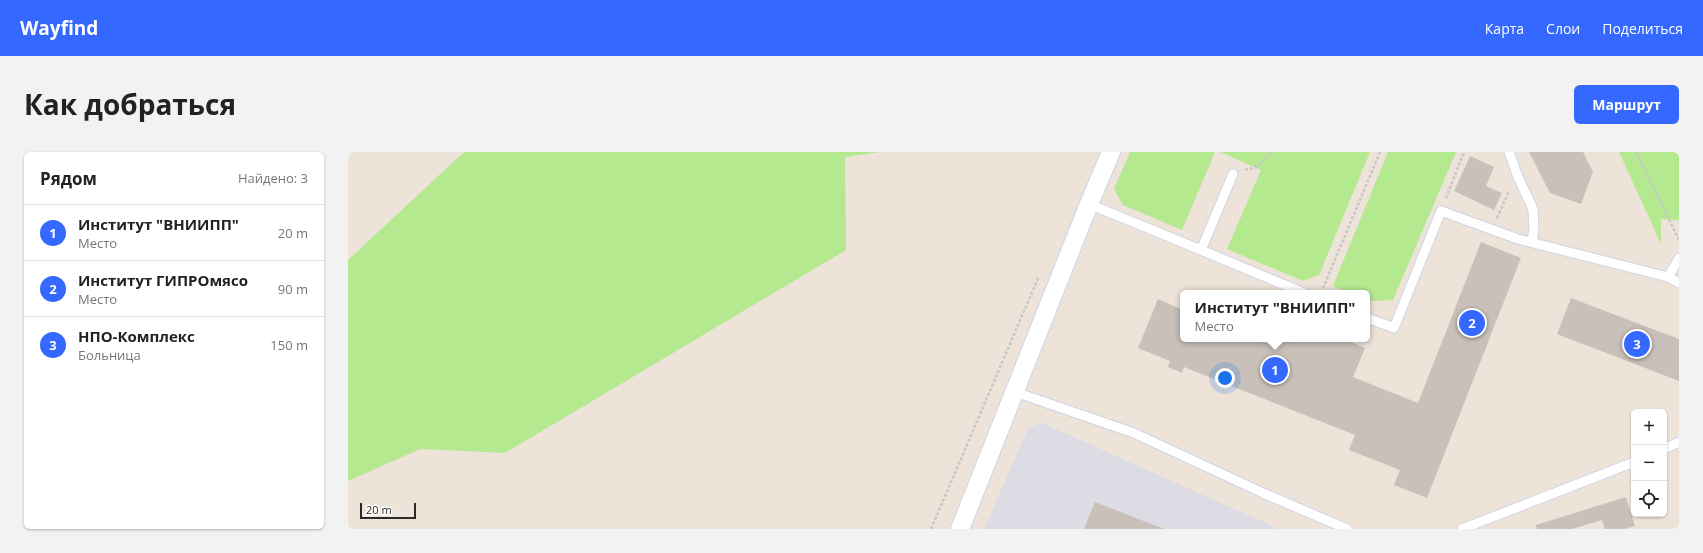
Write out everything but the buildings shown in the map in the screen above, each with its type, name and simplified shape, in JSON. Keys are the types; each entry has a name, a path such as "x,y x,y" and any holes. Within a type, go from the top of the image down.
{"street":[{"path":"960,529 1111,152"}],"lane":[{"path":"1509,152 1532,209 1534,228 1532,242"},
{"path":"1201,250 1233,174"},
{"path":"1089,204 1297,290"},
{"path":"1370,319 1394,328 1441,211 1518,239 1668,277 1679,283"},
{"path":"1668,277 1679,258"},
{"path":"1015,392 1134,433 1263,493 1347,529"},
{"path":"1667,448 1679,442"},
{"path":"1462,529 1631,463"}],"path":[{"path":"1233,174 1256,167 1272,152"},
{"path":"1322,290 1380,152"},
{"path":"1441,211 1464,152"},
{"path":"1636,152 1679,240"},
{"path":"1492,230 1511,188 1518,177"},
{"path":"931,529 1040,274"}],"shaded area":[{"path":"1040,422 1279,529 984,529 1028,429"}],"green space":[{"path":"464,152 881,152 845,157 846,250 505,453 420,449 348,481 348,260"},
{"path":"1130,152 1215,152 1182,230 1123,205 1114,189"},
{"path":"1220,152 1370,152 1319,275 1303,281 1227,249 1261,170"},
{"path":"1388,152 1456,152 1393,300 1371,301 1370,290 1343,290 1333,286"},
{"path":"1619,152 1679,152 1679,220 1661,219 1661,244"}],"place":[{"name":"Институт ГИПРОмясо","path":"1472,323"},
{"name":"НПО-Комплекс","path":"1637,344"},
{"name":"Институт \"ВНИИПП\"","path":"1275,370"}]}
